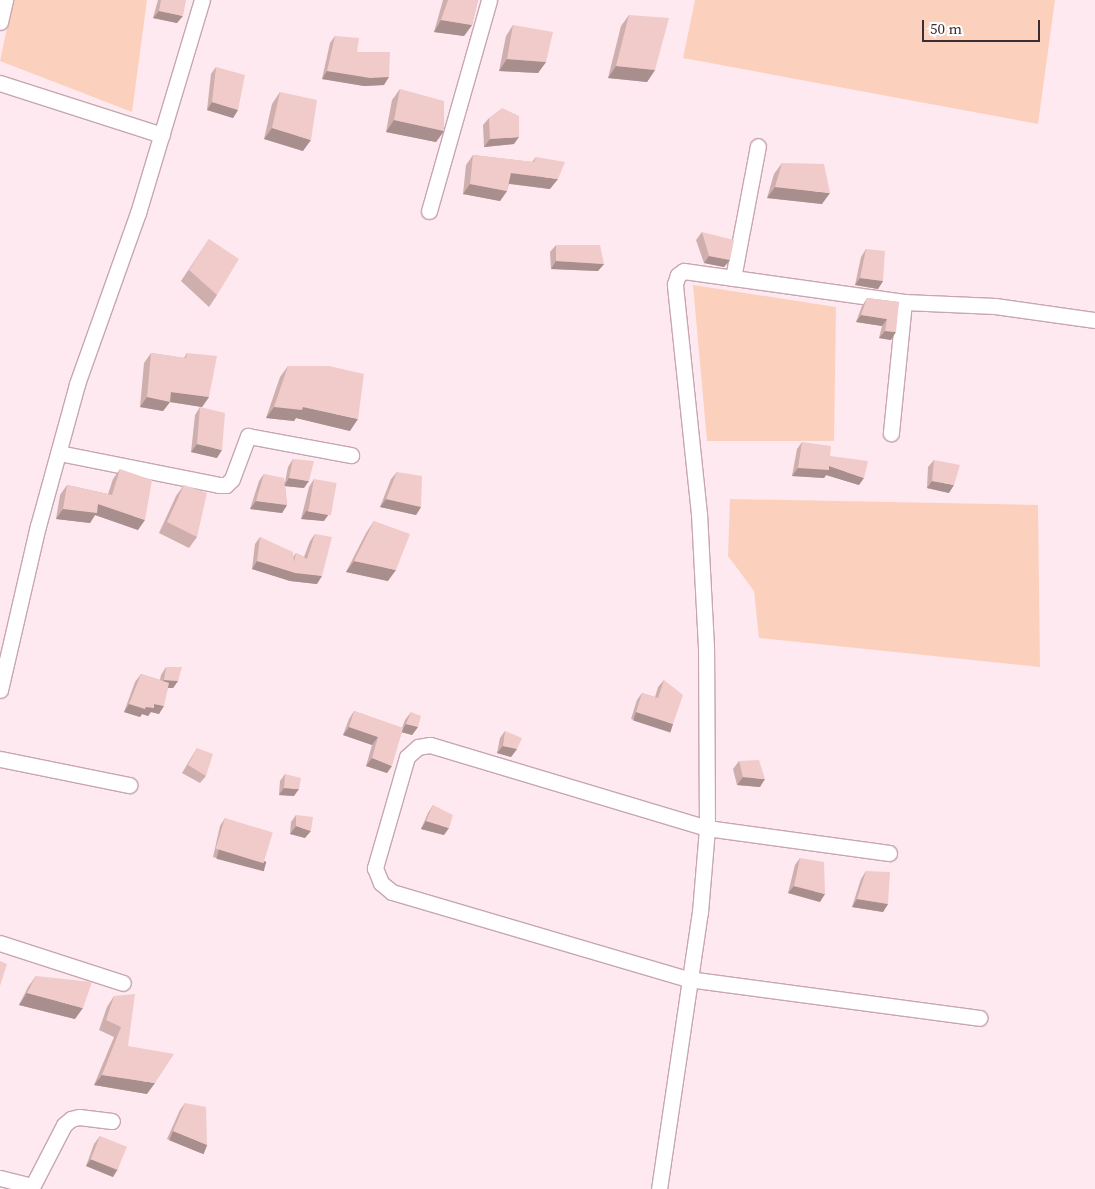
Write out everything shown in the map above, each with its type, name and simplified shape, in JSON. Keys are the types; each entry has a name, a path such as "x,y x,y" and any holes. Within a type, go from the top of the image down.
{"street":[{"path":"0,22 5,0"},
{"path":"0,690 38,526 76,384 138,213 202,0"},
{"path":"430,211 489,0"},
{"path":"0,83 162,135"},
{"path":"733,278 758,146"},
{"path":"659,1189 688,979 700,912 707,828 706,647 699,514 675,284 678,275 684,271 904,302 995,306 1095,320"},
{"path":"891,433 904,302"},
{"path":"59,452 218,485 226,484 232,479 248,436 351,455"},
{"path":"889,853 707,828 430,745 418,747 408,757 375,868 381,882 392,892 688,979 980,1018"},
{"path":"0,759 129,785"},
{"path":"0,943 123,983"},
{"path":"0,1178 31,1188 64,1125 71,1119 79,1116 112,1122"}],"shaded area":[{"path":"13,0 147,0 132,112 0,61"},
{"path":"695,0 1055,0 1038,124 683,58"},
{"path":"693,285 836,307 834,441 707,441"},
{"path":"730,499 1038,505 1040,667 759,638 754,591 728,556"}],"building":[{"path":"161,0 186,0 183,16 159,11"},
{"path":"448,0 478,0 472,25 441,20"},
{"path":"629,15 669,18 655,70 616,66"},
{"path":"513,25 553,32 546,62 507,59"},
{"path":"335,36 359,38 357,52 390,52 389,77 370,78 327,71"},
{"path":"216,67 245,75 238,110 212,102"},
{"path":"400,89 444,101 444,131 394,120"},
{"path":"280,92 317,100 311,140 272,128"},
{"path":"502,108 519,116 519,137 490,139 489,118"},
{"path":"473,155 534,162 536,157 565,162 558,179 511,173 507,191 470,184"},
{"path":"782,163 824,164 830,193 775,187"},
{"path":"702,232 734,240 730,260 709,256"},
{"path":"209,239 239,259 217,295 189,270"},
{"path":"556,245 600,245 604,264 556,261"},
{"path":"866,249 885,251 883,281 860,278"},
{"path":"867,298 899,302 896,332 885,331 887,319 861,315"},
{"path":"151,353 186,358 187,353 217,356 209,397 171,392 170,402 147,397"},
{"path":"288,366 329,366 364,374 358,419 303,407 302,410 274,407"},
{"path":"200,407 225,413 222,450 197,444"},
{"path":"802,442 831,446 830,456 868,461 864,478 829,466 829,470 798,468"},
{"path":"293,459 314,461 309,481 289,478"},
{"path":"934,460 960,465 954,485 932,481"},
{"path":"120,469 152,480 145,520 98,504 97,513 63,509 67,485 112,495"},
{"path":"397,472 422,476 421,507 386,499"},
{"path":"264,474 284,478 287,505 256,501"},
{"path":"314,479 337,483 331,515 308,511"},
{"path":"184,485 207,493 197,537 167,522"},
{"path":"374,521 410,534 396,570 354,561"},
{"path":"315,534 332,537 322,576 295,573 257,561 260,537 293,552 294,562 296,553 307,559"},
{"path":"166,667 182,667 178,681 164,680"},
{"path":"141,674 169,683 164,706 154,704 154,708 146,707 145,709 129,704"},
{"path":"664,680 683,695 673,724 636,712 642,693 658,698"},
{"path":"354,711 403,728 392,766 372,758 378,737 349,727"},
{"path":"411,712 421,716 418,727 406,724"},
{"path":"505,731 522,738 517,749 503,746"},
{"path":"197,748 213,754 206,776 188,765"},
{"path":"759,760 765,779 743,777 739,761"},
{"path":"285,774 301,778 299,789 284,788"},
{"path":"433,805 453,815 449,828 426,821"},
{"path":"296,815 313,817 311,831 296,826"},
{"path":"225,818 273,833 263,863 216,849"},
{"path":"800,858 824,862 825,894 794,886"},
{"path":"866,871 890,872 888,904 857,899"},
{"path":"0,961 7,964 0,986"},
{"path":"36,976 92,982 83,1008 27,993"},
{"path":"135,994 128,1046 174,1054 155,1083 102,1075 121,1027 106,1020 114,996"},
{"path":"185,1103 206,1107 207,1145 173,1131"},
{"path":"100,1136 127,1147 118,1170 91,1159"}]}
